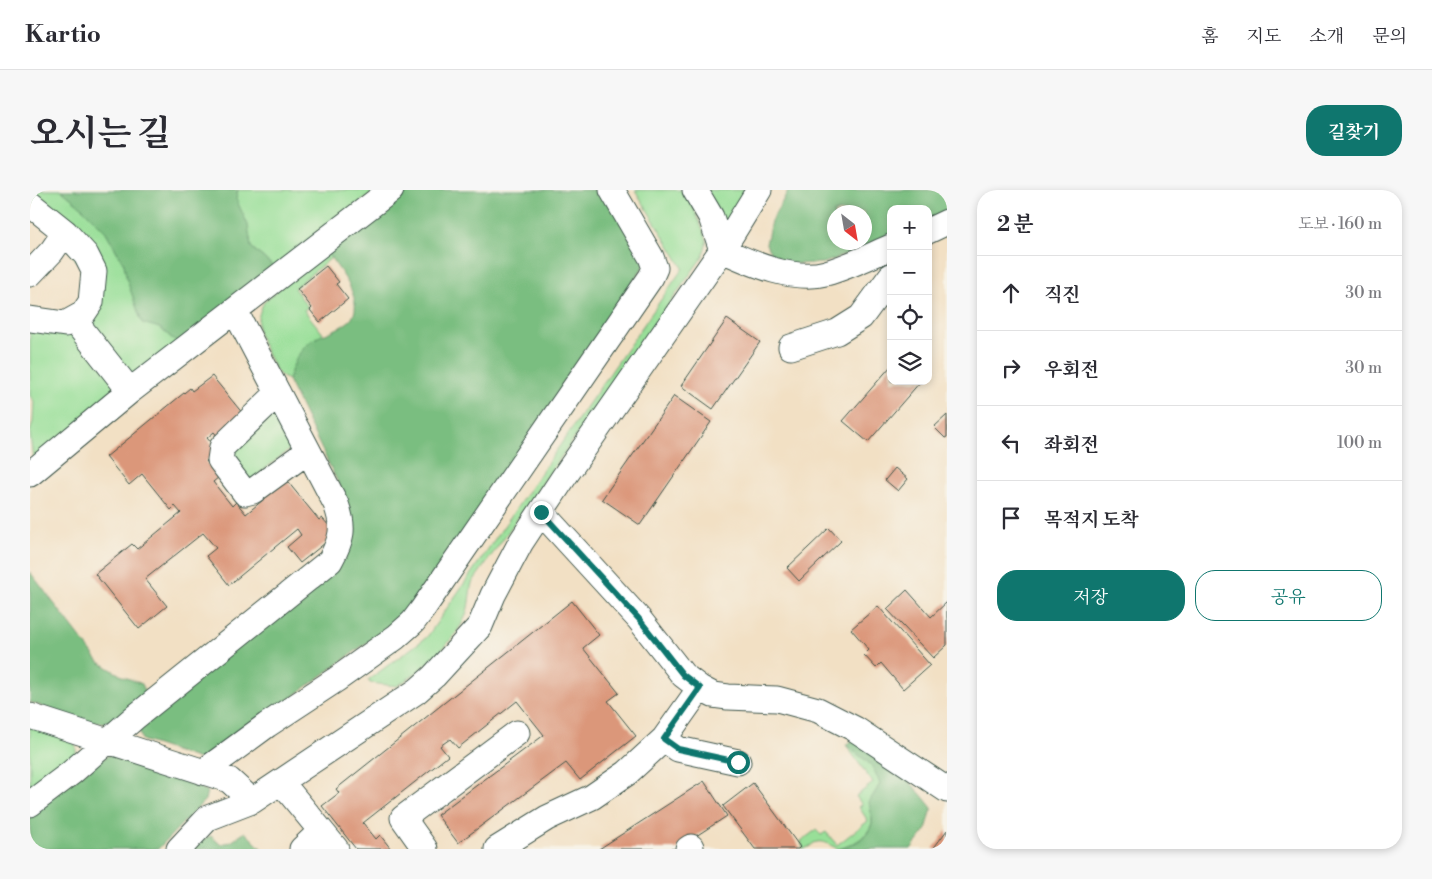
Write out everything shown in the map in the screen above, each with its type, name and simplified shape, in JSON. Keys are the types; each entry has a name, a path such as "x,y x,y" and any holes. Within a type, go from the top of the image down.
{"street":[{"path":"30,474 130,391 391,190"},
{"path":"203,772 267,725 396,637 413,622 422,610 651,277 655,268 652,257 612,190"},
{"path":"695,190 711,217 722,250 758,266 799,274 824,274 887,249"},
{"path":"179,849 208,818 252,801 418,690 434,676 480,626 493,595 521,542 722,250 759,190"},
{"path":"30,204 65,232 86,255 94,271 91,302 83,314 65,324 30,319"},
{"path":"932,229 947,222"},
{"path":"30,274 52,251 65,232"},
{"path":"791,347 837,332 861,317 887,281"},
{"path":"30,804 71,773 134,718 330,561 339,545 342,531 341,518 336,504 235,311"},
{"path":"74,320 130,391"},
{"path":"278,393 222,447 220,460 245,493 253,491 308,451"},
{"path":"541,512 639,619 683,675 700,688 714,695 777,699 818,710 855,729 947,790"},
{"path":"497,849 547,818 592,797 627,773 664,739 700,688"},
{"path":"30,716 229,780 252,801"},
{"path":"425,849 403,818 517,733"},
{"path":"664,739 678,749 738,762"},
{"path":"281,782 328,840 302,849"}],"green space":[{"path":"30,190 61,190 106,232 124,264 127,280 142,322 160,328 180,345 130,384 87,329 98,289 30,199"},
{"path":"61,190 238,190 236,199 248,225 251,247 276,269 180,345 160,328 142,323 127,280 124,264 106,232"},
{"path":"238,190 376,190 276,269 251,247 250,238 235,199"},
{"path":"411,190 606,190 647,261 417,606 205,761 142,740 139,722 335,563 346,499 288,380 301,351 315,339 347,323 352,318 355,310 355,301 348,282 325,250 397,197"},
{"path":"635,190 686,190 707,240 703,256 472,583 467,613 454,636 426,665 397,686 370,683 368,680 427,637 683,268"},
{"path":"706,190 748,190 723,225"},
{"path":"789,190 947,190 947,212 932,218 932,205 887,205 887,239 872,244 872,205 827,205 827,250 858,250 824,263 789,264 772,256 766,244 771,221"},
{"path":"325,250 331,258 294,288 308,307 304,310 324,335 310,343 300,353 288,380 276,371 262,343 258,330 259,317 264,302"},
{"path":"30,323 68,328 123,390 33,459 30,433 33,422 34,401 30,396"},
{"path":"275,412 295,445 250,481 227,454"},
{"path":"30,572 99,662 122,676 142,684 146,694 123,714 109,722 91,722 58,713 30,702"},
{"path":"30,724 74,741 76,756 30,792"},
{"path":"854,739 897,769 932,808 926,830 911,849 838,849 854,843 867,833 872,823 869,802 880,784 874,770 867,761 846,745"},
{"path":"846,745 867,761 874,770 880,784 873,803 870,828 863,837 843,848 838,849 826,843 817,842 803,849 801,841 816,830 821,835 826,832 837,845 868,821 859,807 862,805 856,796 873,783"},
{"path":"110,755 122,755 207,791 205,800 158,849 30,849 30,814 99,761"},
{"path":"245,832 262,849 193,849 204,839 211,836 220,844 231,842"}],"building":[{"path":"326,266 339,282 336,284 348,299 320,322 297,289"},
{"path":"727,319 760,342 713,409 681,386"},
{"path":"887,371 887,385 918,385 868,442 843,421"},
{"path":"212,376 248,420 222,442 214,432 207,438 218,451 206,461 219,477 213,482 232,506 236,502 246,514 263,500 259,495 283,476 319,520 322,518 332,529 330,539 300,563 287,547 301,535 297,529 229,585 206,556 216,548 203,533 145,579 167,606 139,629 95,574 132,544 137,549 181,513 175,506 171,510 142,474 129,485 106,457 190,388 192,391"},
{"path":"674,396 711,422 640,525 602,499"},
{"path":"947,415 947,437 945,438 934,427"},
{"path":"895,468 908,479 898,491 885,480"},
{"path":"829,528 841,541 799,581 787,568"},
{"path":"907,590 931,617 947,602 947,645 933,658 887,609"},
{"path":"572,601 599,635 583,648 619,693 608,701 636,736 580,780 566,763 458,843 437,815 544,735 517,701 458,748 450,739 440,746 448,756 363,823 376,839 380,835 391,849 356,849 322,806 339,793 336,789"},
{"path":"878,606 930,665 903,689 881,663 876,668 864,655 869,650 851,629"},
{"path":"704,781 727,816 676,849 599,849"},
{"path":"753,783 800,847 798,849 755,849 723,806"},
{"path":"947,830 947,849 933,849"}],"route":[{"path":"541,512 639,619 683,675 700,688 664,739 678,749 738,762"}]}
